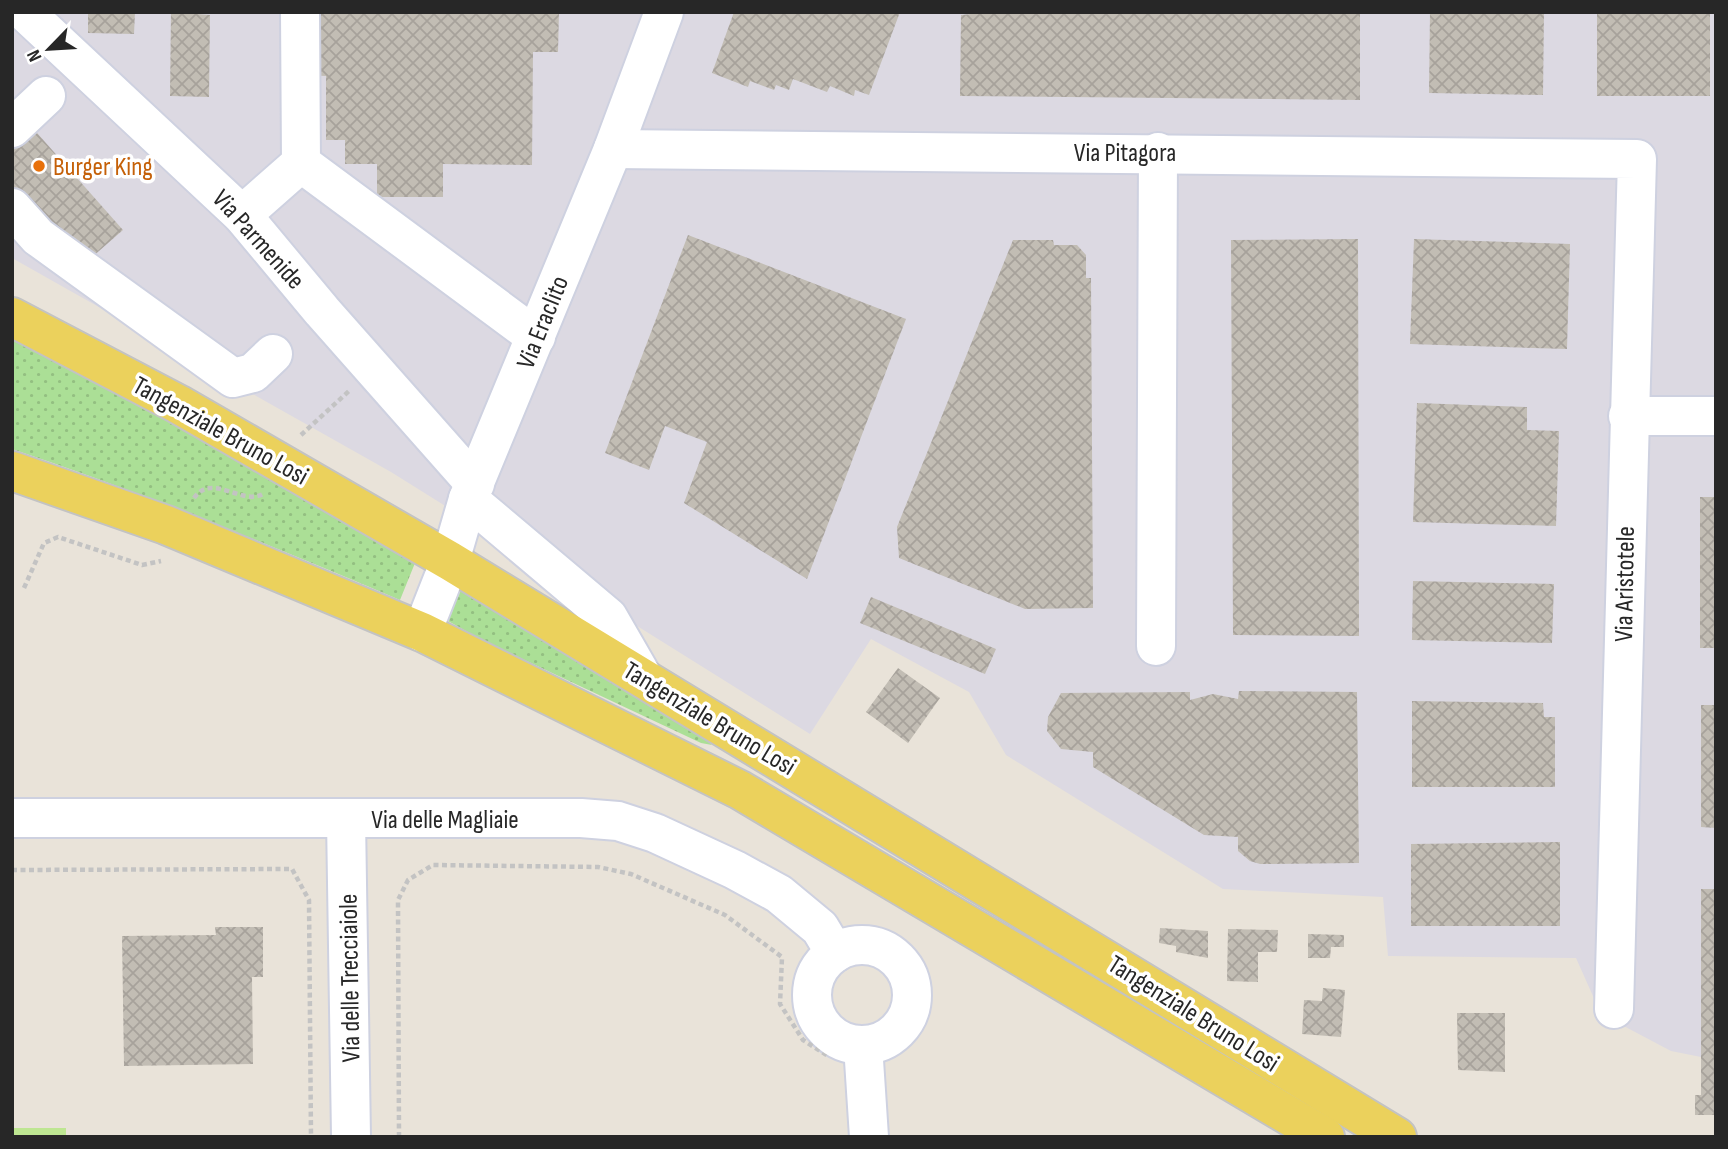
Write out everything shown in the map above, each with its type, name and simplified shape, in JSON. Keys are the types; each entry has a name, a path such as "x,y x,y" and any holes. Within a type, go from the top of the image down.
{"main road":[{"name":"Tangenziale Bruno Losi","path":"12,317 178,404 450,561 1397,1137"},
{"name":"Tangenziale Bruno Losi","path":"12,471 166,525 422,632 740,790 1325,1137"}],"street":[{"name":"Via Parmenide","path":"25,12 242,215 471,491 608,617 642,676"},
{"path":"242,215 301,163 300,12"},
{"name":"Via Eraclito","path":"422,632 450,561 471,491 613,149 664,12"},
{"path":"12,128 46,96"},
{"name":"Via Pitagora","path":"613,149 1158,152 1637,159"},
{"path":"1156,646 1158,152"},
{"name":"Via Aristotele","path":"1614,1009 1637,159"},
{"path":"301,163 536,337"},
{"path":"12,208 38,237 233,378 253,373 273,354"},
{"path":"1628,416 1716,416"},
{"name":"Via delle Magliaie","path":"12,818 581,818 618,821 655,833 779,894 820,928 835,953"},
{"name":"Via delle Trecciaiole","path":"346,819 351,1137"},
{"path":"850,1053 886,1038 903,1023 910,1009 909,979 902,965 879,948 864,945 835,953 823,963 815,978 812,994 814,1010 822,1024 833,1036 848,1043 850,1053 869,1137"}],"path":[{"path":"399,1137 398,900 408,880 433,865 598,867 631,874 725,915 782,957 780,1004 803,1040 850,1053"},
{"path":"12,870 292,869 309,900 311,1137"}],"shaded area":[{"path":"12,12 1716,12 1716,1060 1671,1051 1601,1014 1576,958 1388,956 1383,897 1223,889 1006,755 969,692 871,639 810,734 391,472 12,258"}],"green space":[{"path":"12,334 112,386 415,563 400,600 159,502 12,449"},
{"path":"458,590 481,599 693,728 712,745 701,743 482,640 448,621"},
{"path":"12,1128 66,1128 66,1137 12,1137"}],"building":[{"path":"88,12 135,12 134,34 88,33"},
{"path":"171,12 210,15 209,97 170,96"},
{"path":"302,12 559,12 558,52 533,52 532,165 443,164 443,197 377,197 377,164 345,164 345,140 326,140 326,76 302,75"},
{"path":"734,12 900,12 869,95 855,90 854,96 830,86 827,92 793,79 789,90 776,85 774,90 750,81 748,87 712,73"},
{"path":"990,12 1360,12 1360,100 960,96 961,15"},
{"path":"1430,12 1544,12 1543,95 1429,93"},
{"path":"1597,12 1710,12 1710,96 1597,96"},
{"name":"Burger King","path":"30,125 123,230 91,258 12,192 12,141"},
{"path":"688,235 906,319 807,579 684,503 707,442 665,426 649,470 605,453"},
{"path":"1358,239 1359,636 1233,635 1231,240"},
{"path":"1414,239 1570,244 1567,349 1410,344"},
{"path":"1013,240 1053,240 1054,245 1077,245 1086,255 1086,278 1091,278 1093,608 1025,609 899,558 897,527"},
{"path":"1417,403 1527,407 1527,430 1559,431 1556,526 1413,522"},
{"path":"1700,497 1716,497 1716,648 1700,648"},
{"path":"1413,581 1554,584 1552,643 1412,640"},
{"path":"871,597 996,649 985,674 860,623"},
{"path":"898,668 940,698 908,743 866,712"},
{"path":"1239,691 1357,692 1359,863 1260,864 1250,861 1238,851 1238,837 1204,835 1093,767 1093,752 1061,749 1047,731 1048,717 1061,693 1190,692 1190,700 1213,694 1238,699"},
{"path":"1412,701 1543,703 1544,717 1555,717 1555,787 1412,787"},
{"path":"1701,705 1716,705 1716,828 1701,827"},
{"path":"1560,842 1560,926 1411,926 1411,844"},
{"path":"1701,889 1716,889 1716,1115 1695,1115 1695,1095 1701,1095"},
{"path":"215,927 263,927 263,977 252,977 253,1064 124,1066 122,936 216,935"},
{"path":"1160,928 1208,931 1208,958 1176,952 1176,946 1159,943"},
{"path":"1228,929 1278,930 1277,952 1258,952 1258,982 1227,981"},
{"path":"1308,934 1344,935 1344,947 1331,947 1330,958 1308,958"},
{"path":"1323,988 1345,990 1341,1037 1302,1034 1304,1000 1322,1001"},
{"path":"1457,1013 1505,1013 1505,1072 1458,1070"}],"place":[{"name":"Burger King","path":"39,166"}]}
